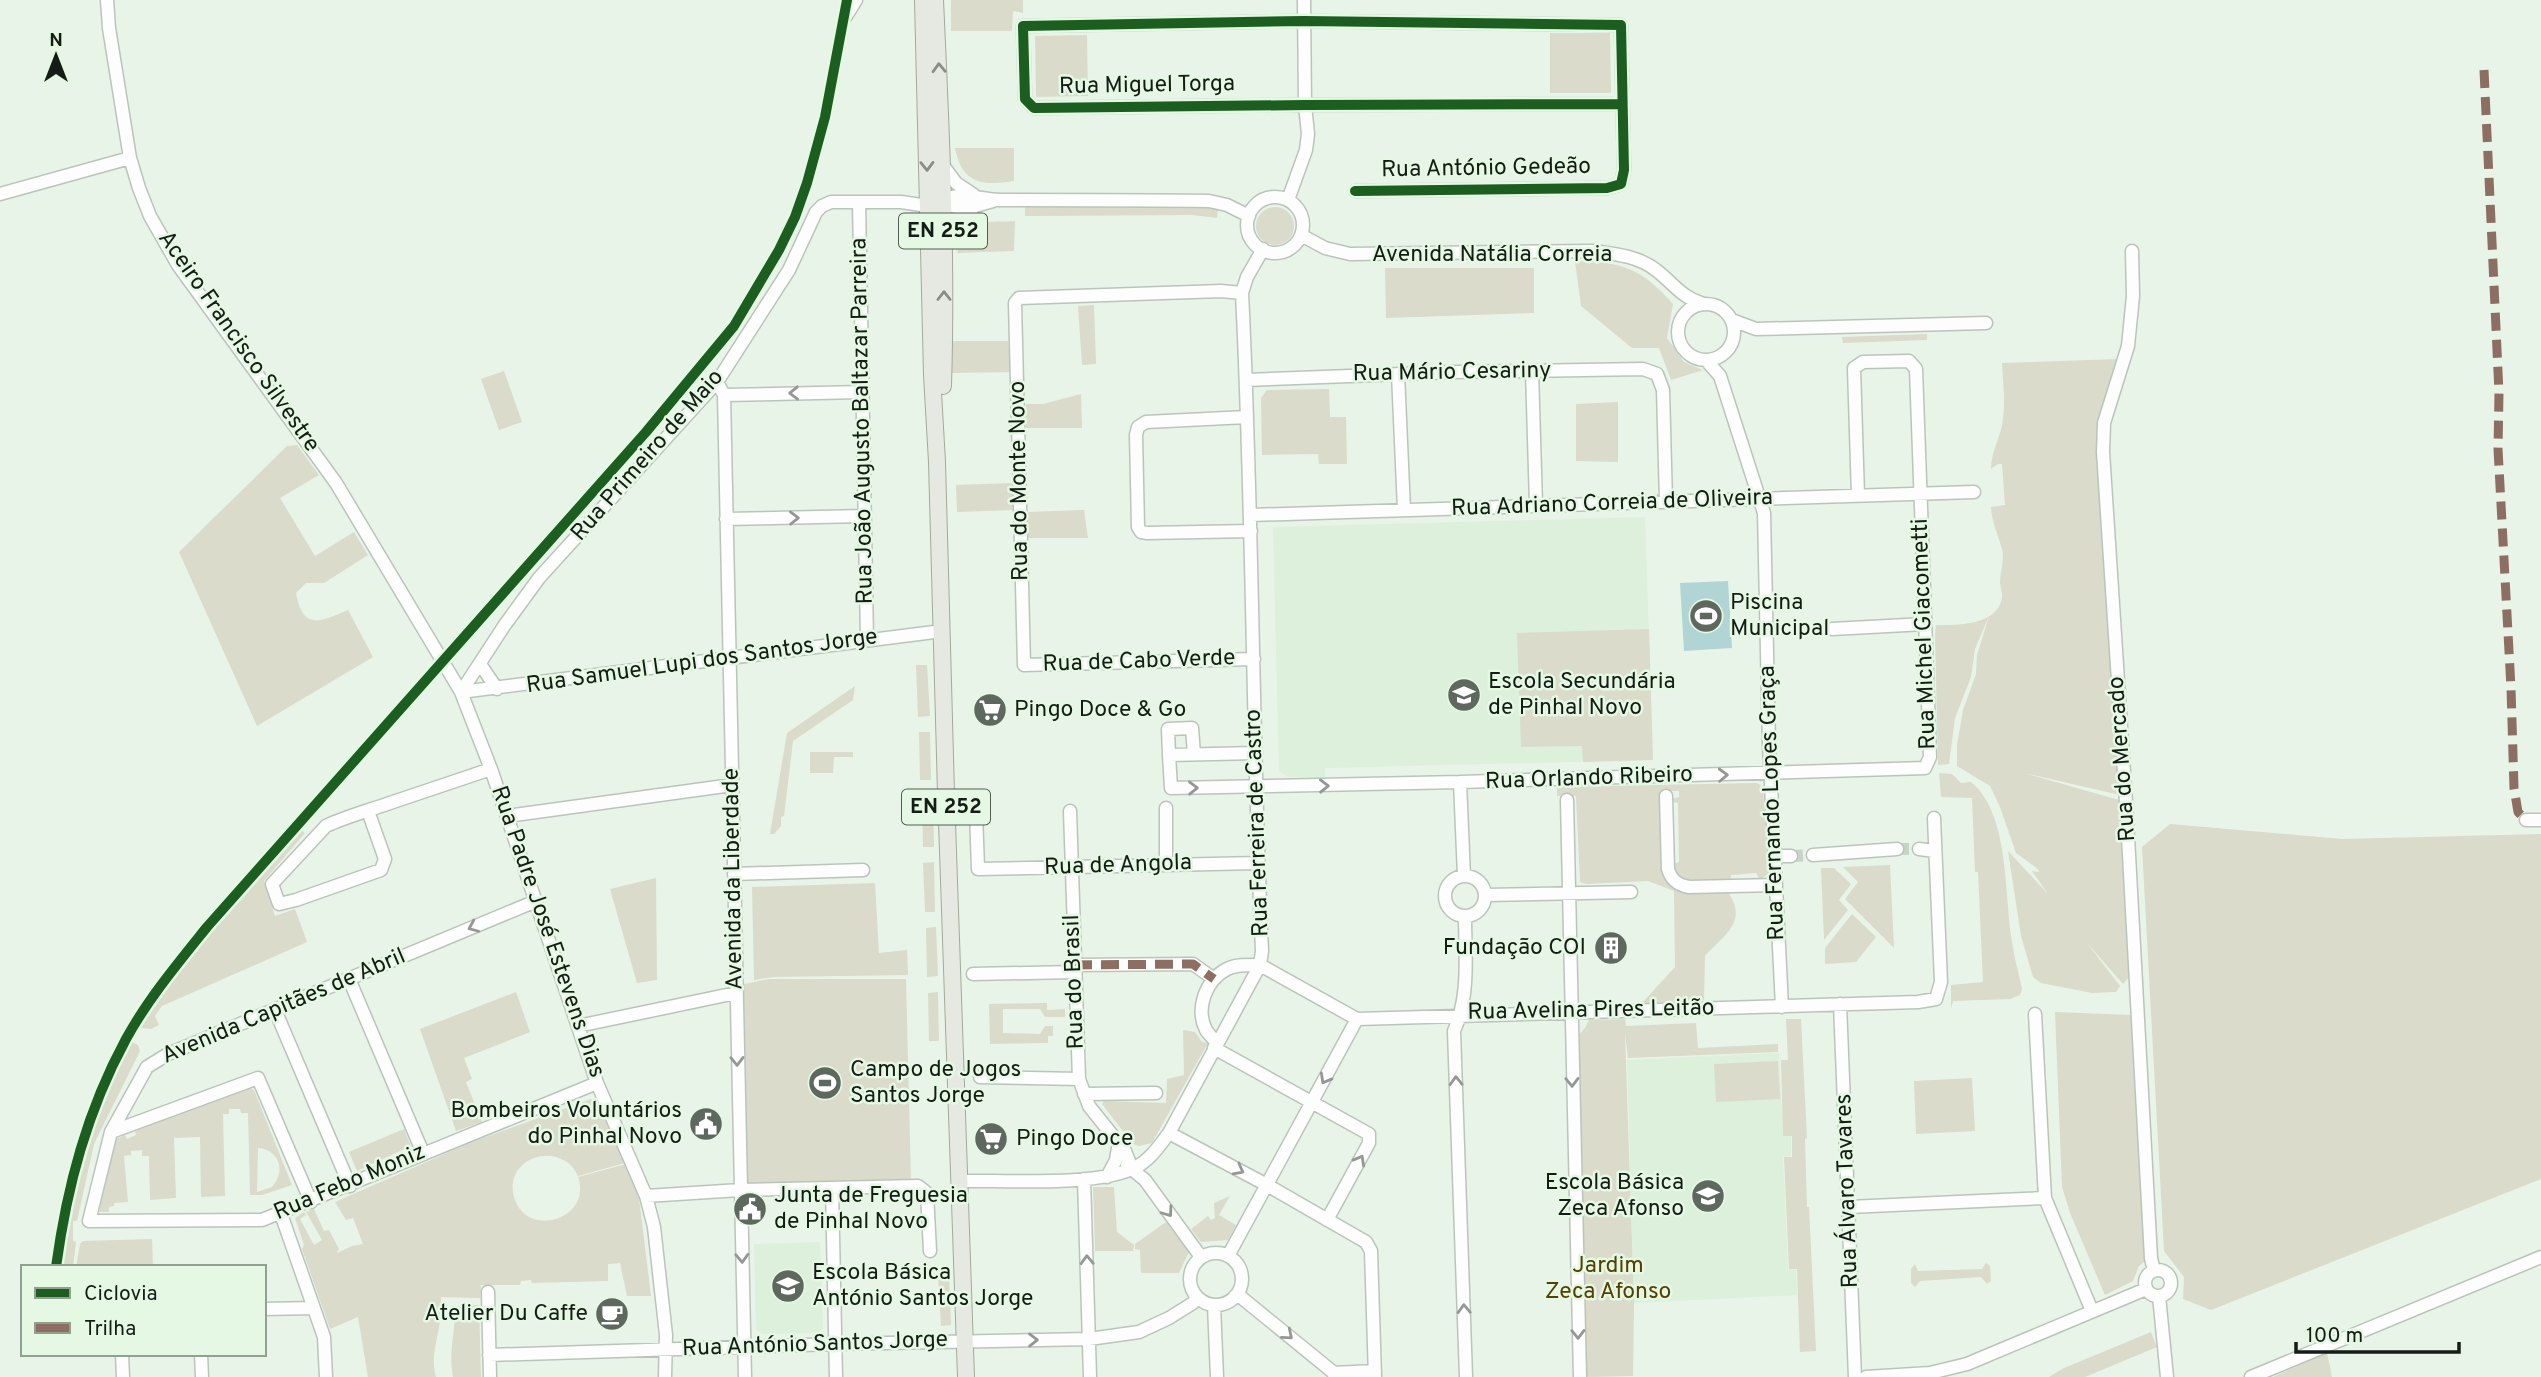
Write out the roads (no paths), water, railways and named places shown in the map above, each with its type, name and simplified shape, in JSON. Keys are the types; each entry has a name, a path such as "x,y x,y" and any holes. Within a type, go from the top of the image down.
{"main road":[{"name":"EN 252","path":"923,0 935,201 933,395 966,1377"},
{"name":"EN 252","path":"935,0 942,163 935,201 943,245 943,375 937,462"}],"street":[{"name":"Aceiro Francisco Silvestre","path":"107,0 109,28 131,158 150,216 178,265 336,483 461,692"},
{"path":"846,16 856,0"},
{"path":"1288,200 1306,150 1308,134 1305,105 1304,0"},
{"path":"1304,21 1621,25 1622,104"},
{"name":"Rua Miguel Torga","path":"1304,21 1023,26 1025,99 1034,108 1622,104"},
{"name":"Rua António Gedeão","path":"1355,191 1607,188 1621,184 1624,170 1622,104"},
{"path":"0,194 131,158"},
{"path":"942,163 960,186 986,202"},
{"path":"935,201 956,196 986,202 1209,201 1227,205 1249,216"},
{"path":"1280,197 1288,200 1299,211 1302,219 1301,235 1296,243 1281,252 1263,250 1251,239 1247,223 1249,216 1258,203 1265,199 1280,197"},
{"name":"Rua Primeiro de Maio","path":"461,692 539,578 717,382 789,270 816,212 831,202 901,202 921,205 935,201"},
{"name":"Rua João Augusto Baltazar Parreira","path":"859,202 867,640"},
{"path":"943,245 958,220 986,202"},
{"name":"Avenida Natália Correia","path":"1301,235 1325,248 1350,254 1593,251 1629,256 1656,270 1688,299 1701,303"},
{"name":"Rua Ferreira de Castro","path":"959,1181 1084,1179 1107,1177 1132,1169 1155,1152 1169,1133 1260,965 1262,951 1251,514 1242,293 1263,250"},
{"name":"Rua do Mercado","path":"2132,251 2133,296 2128,346 2104,423 2103,452 2127,818 2151,1258 2154,1270"},
{"path":"1677,290 1683,315"},
{"name":"Rua do Monte Novo","path":"1024,665 1015,303 1019,298 1221,291 1242,293"},
{"path":"1756,329 1732,320 1720,306 1701,303 1683,315 1679,323 1679,340 1687,353 1706,360 1716,360 1742,335 1756,329 1986,323"},
{"path":"1720,376 1734,336 1732,320"},
{"name":"Rua Fernando Lopes Graça","path":"1706,360 1720,376 1764,513 1770,773 1782,1007"},
{"name":"Rua Michel Giacometti","path":"1858,496 1854,372 1856,365 1863,362 1909,361 1916,369 1930,757 1928,766 1921,769"},
{"name":"Rua Mário Cesariny","path":"1246,380 1643,369 1657,374 1663,390 1666,502"},
{"path":"1532,371 1536,505"},
{"path":"1398,374 1404,510"},
{"name":"Avenida da Liberdade","path":"717,382 723,395 745,1377"},
{"path":"723,395 862,392"},
{"path":"1247,417 1146,422 1138,427 1138,527 1147,533 1251,531"},
{"name":"Rua Adriano Correia de Oliveira","path":"1251,514 1973,492"},
{"path":"726,519 864,516"},
{"path":"1832,629 1925,625"},
{"name":"Rua Samuel Lupi dos Santos Jorge","path":"461,692 942,631"},
{"name":"Rua de Cabo Verde","path":"1024,665 1254,659"},
{"path":"480,664 497,689"},
{"name":"Rua Padre José Estevens Dias","path":"461,692 491,769 597,1083 646,1196 654,1227 666,1335 665,1377"},
{"path":"1194,754 1192,728 1168,729 1169,755 1255,753"},
{"name":"Rua Orlando Ribeiro","path":"1169,755 1171,788 1921,769"},
{"path":"368,811 385,859 381,870 279,904 272,884 320,830 332,823 491,769"},
{"path":"1460,782 1464,876"},
{"path":"507,816 732,785"},
{"path":"1666,796 1668,869 1677,883 1689,887 1776,886"},
{"path":"1567,800 1580,1377"},
{"path":"1166,808 1166,864"},
{"name":"Rua do Brasil","path":"1070,811 1079,1079 1089,1106 1119,1146 1124,1160 1145,1180 1201,1257"},
{"name":"Rua de Angola","path":"976,812 978,869 1258,863"},
{"path":"1919,849 1935,851 1934,818"},
{"path":"2526,820 2541,820"},
{"path":"1813,855 1897,849"},
{"name":"Rua Avelina Pires Leitão","path":"1357,1019 1782,1007 1936,999 1941,982 1935,851"},
{"path":"1774,856 1791,856"},
{"path":"734,874 863,870"},
{"path":"1464,876 1480,882 1485,895 1483,905 1478,911 1465,916 1450,910 1444,897 1451,881 1464,876"},
{"path":"1485,895 1631,892"},
{"name":"Avenida Capitães de Abril","path":"89,1221 111,1132 147,1067 168,1054 536,901"},
{"path":"1465,916 1464,997 1454,1031 1466,1377"},
{"path":"973,974 1193,964 1214,979"},
{"path":"1228,1256 1267,1185 1312,1102 1357,1019 1260,965 1229,968 1214,979 1203,1000 1202,1016 1216,1046 1312,1102 1366,1131 1370,1139 1327,1220"},
{"path":"349,979 423,1153"},
{"path":"578,1026 736,993"},
{"name":"Rua Álvaro Tavares","path":"1840,1004 1855,1377"},
{"path":"275,1010 350,1186"},
{"path":"2035,1014 2045,1198 2092,1311"},
{"path":"111,1132 258,1077 311,1202"},
{"path":"980,1077 1079,1079"},
{"name":"Rua Febo Moniz","path":"89,1221 262,1220 597,1083"},
{"path":"1084,1094 1156,1093"},
{"path":"1169,1133 1362,1238 1371,1251 1375,1374 1336,1375 1242,1298 1235,1296"},
{"path":"1107,1177 1116,1160 1119,1146 1138,1155 1155,1152"},
{"path":"1084,1179 1090,1377"},
{"path":"646,1196 740,1190 918,1186 927,1193 930,1251"},
{"path":"832,1188 836,1377"},
{"path":"1849,1208 2045,1198"},
{"path":"281,1214 324,1337 326,1377"},
{"path":"1214,1253 1228,1256 1234,1260 1241,1274 1240,1289 1235,1296 1222,1304 1214,1305 1197,1297 1189,1276 1195,1262 1214,1253"},
{"path":"2251,1377 2541,1256"},
{"path":"2154,1270 2163,1271 2171,1281 2169,1289 2159,1296 2146,1289 2147,1276 2154,1270"},
{"path":"1866,1377 1950,1370 2146,1289"},
{"path":"488,1292 490,1377"},
{"path":"2159,1296 2167,1377"},
{"name":"Rua António Santos Jorge","path":"489,1355 835,1343 1089,1339 1118,1336 1154,1326 1193,1303 1197,1297"},
{"path":"1214,1305 1217,1377"},
{"path":"266,1309 314,1308"},
{"path":"122,1356 123,1377"},
{"path":"201,1356 202,1377"}],"water":[{"name":"Piscina Municipal","path":"1728,581 1732,648 1684,651 1680,583"}],"tunnel":[{"path":"1897,849 1919,849"},
{"path":"1791,856 1813,855"}],"place":[{"name":"Piscina Municipal","path":"1706,616"},
{"name":"Escola Secundária de Pinhal Novo","path":"1464,695"},
{"name":"Pingo Doce & Go","path":"990,710"},
{"name":"Fundação COI","path":"1611,948"},
{"name":"Campo de Jogos Santos Jorge","path":"825,1083"},
{"name":"Bombeiros Voluntários do Pinhal Novo","path":"706,1124"},
{"name":"Pingo Doce","path":"991,1139"},
{"name":"Escola Básica Zeca Afonso","path":"1708,1196"},
{"name":"Junta de Freguesia de Pinhal Novo","path":"750,1209"},
{"name":"Escola Básica António Santos Jorge","path":"788,1286"},
{"name":"Atelier Du Caffe","path":"612,1314"}],"park label":[{"name":"Jardim Zeca Afonso","path":"1608,1279"}]}
